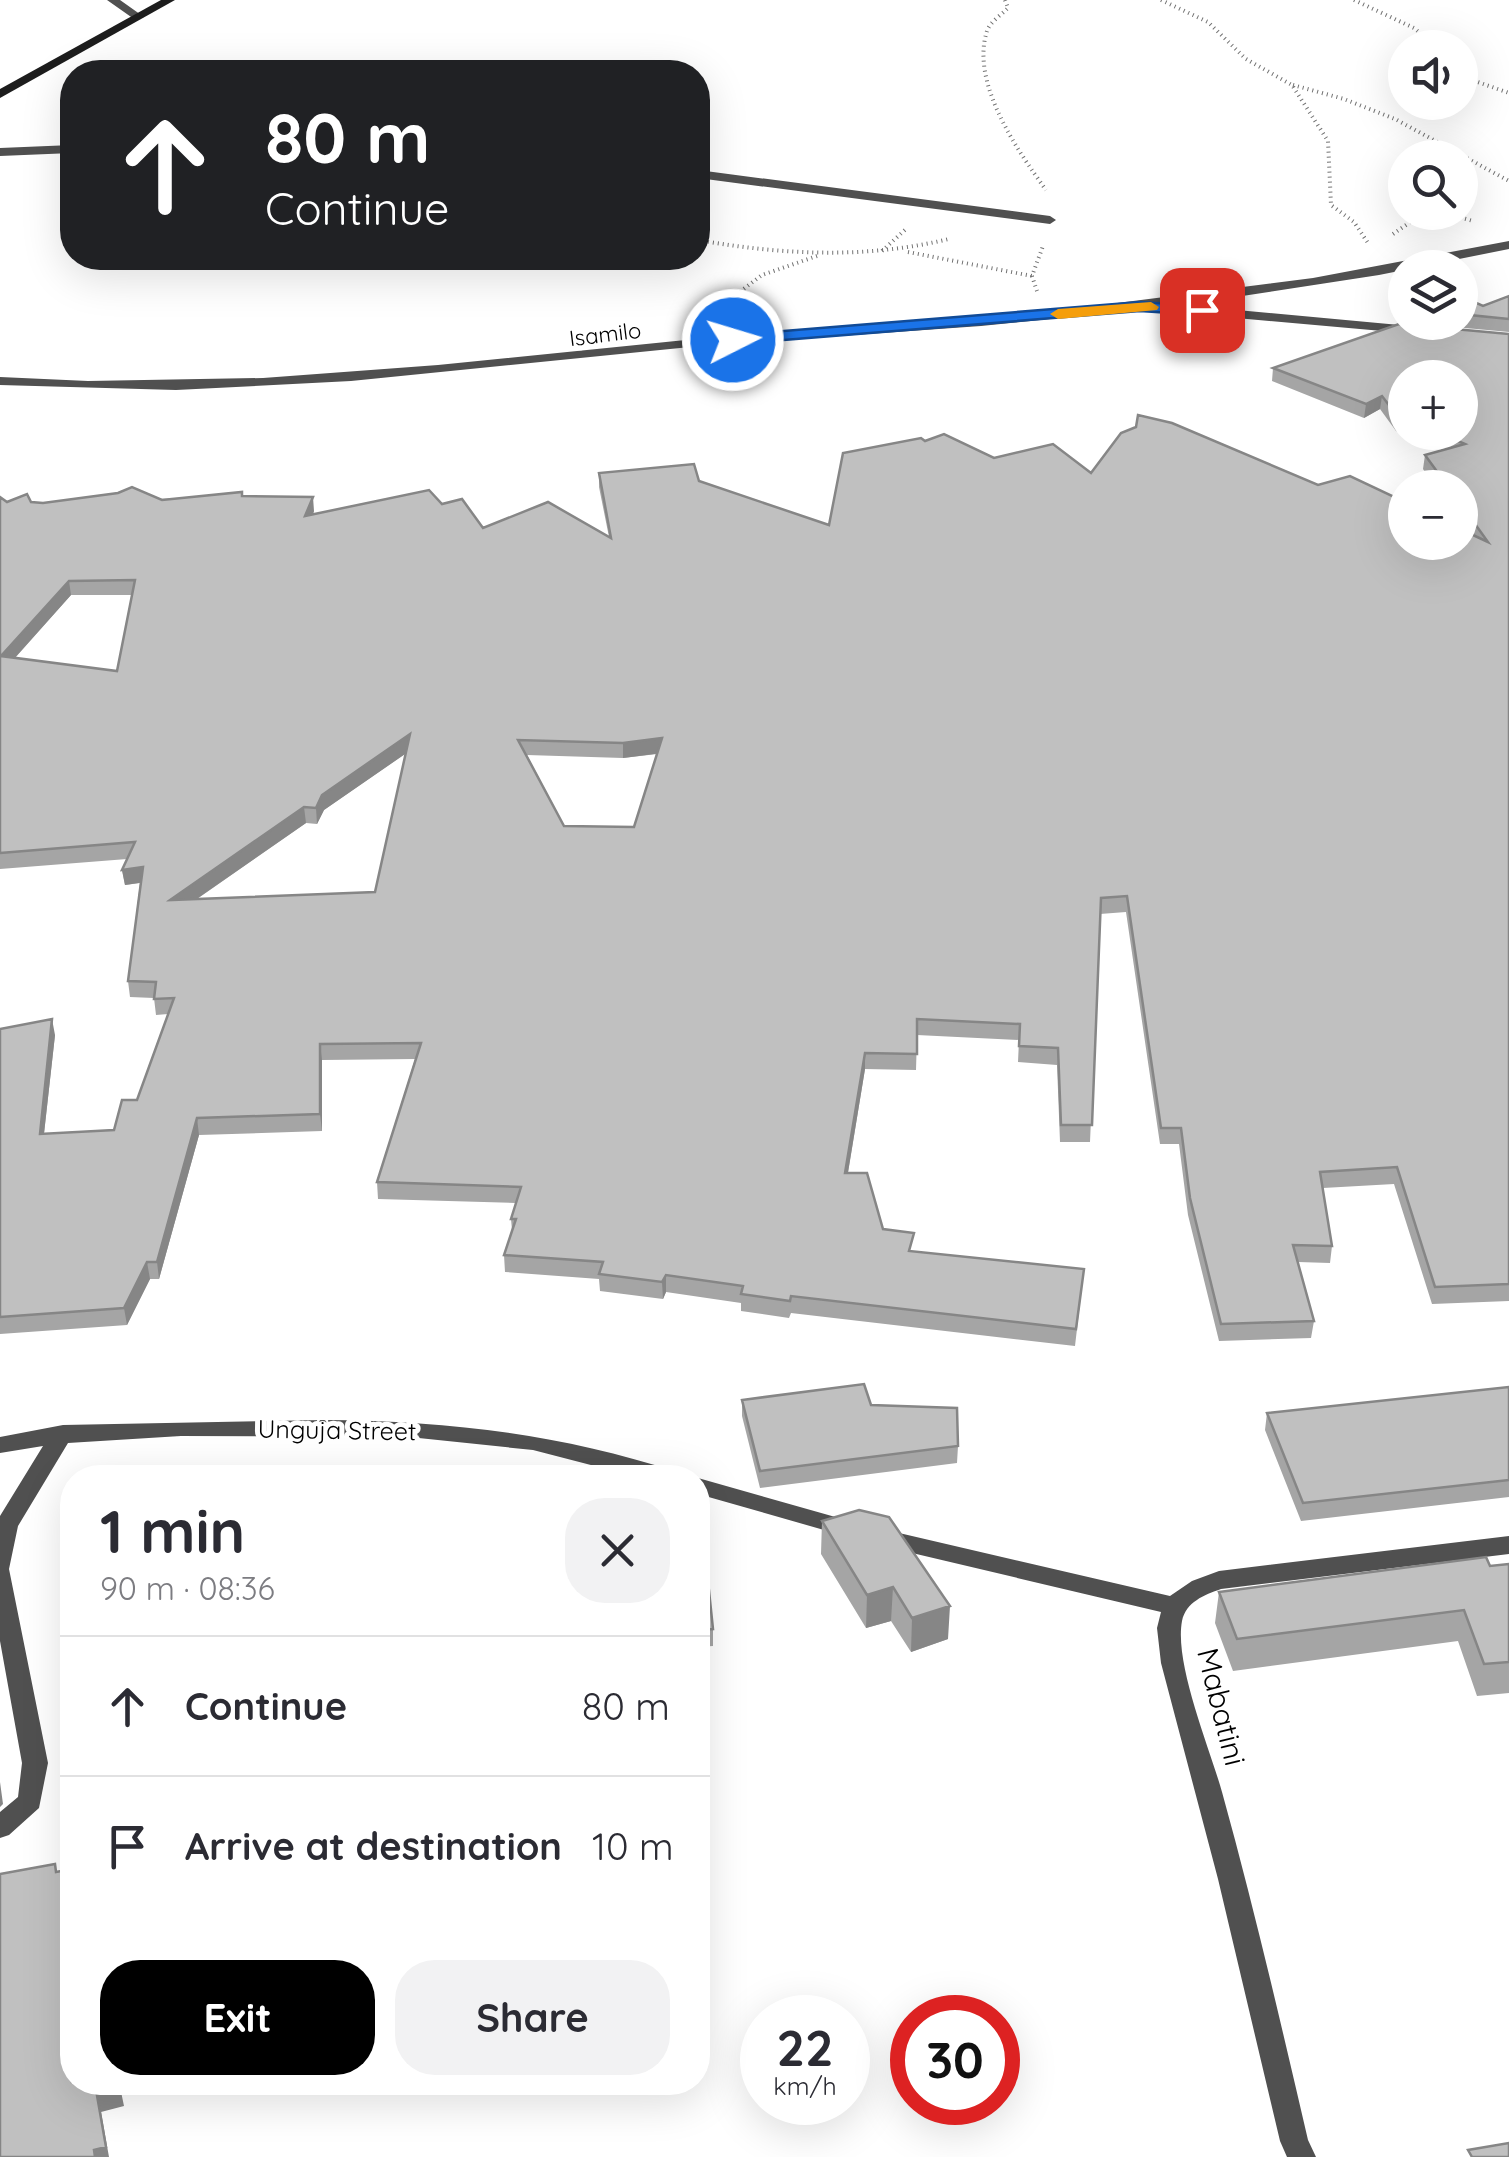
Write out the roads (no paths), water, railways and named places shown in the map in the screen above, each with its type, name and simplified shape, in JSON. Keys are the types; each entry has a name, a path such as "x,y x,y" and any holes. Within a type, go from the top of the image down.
{"street":[{"path":"113,0 138,17"},
{"path":"61,60 169,0"},
{"path":"0,94 60,61"},
{"path":"0,152 60,150"},
{"path":"710,176 1050,220"},
{"name":"Isamilo","path":"0,381 214,386 553,360 699,342 1140,306 1290,286 1509,244"},
{"path":"1140,306 1388,328"},
{"name":"Unguja Street","path":"0,1444 64,1433 318,1427 459,1434 572,1450 624,1465"},
{"path":"0,1564 6,1526 64,1433"},
{"path":"710,1490 816,1521 1174,1606 1194,1588 1219,1580 1509,1546"},
{"path":"0,1574 35,1764 30,1801 0,1828"},
{"name":"Mabatini","path":"1174,1606 1168,1629 1177,1672 1241,1910 1294,2141 1302,2157"}]}
